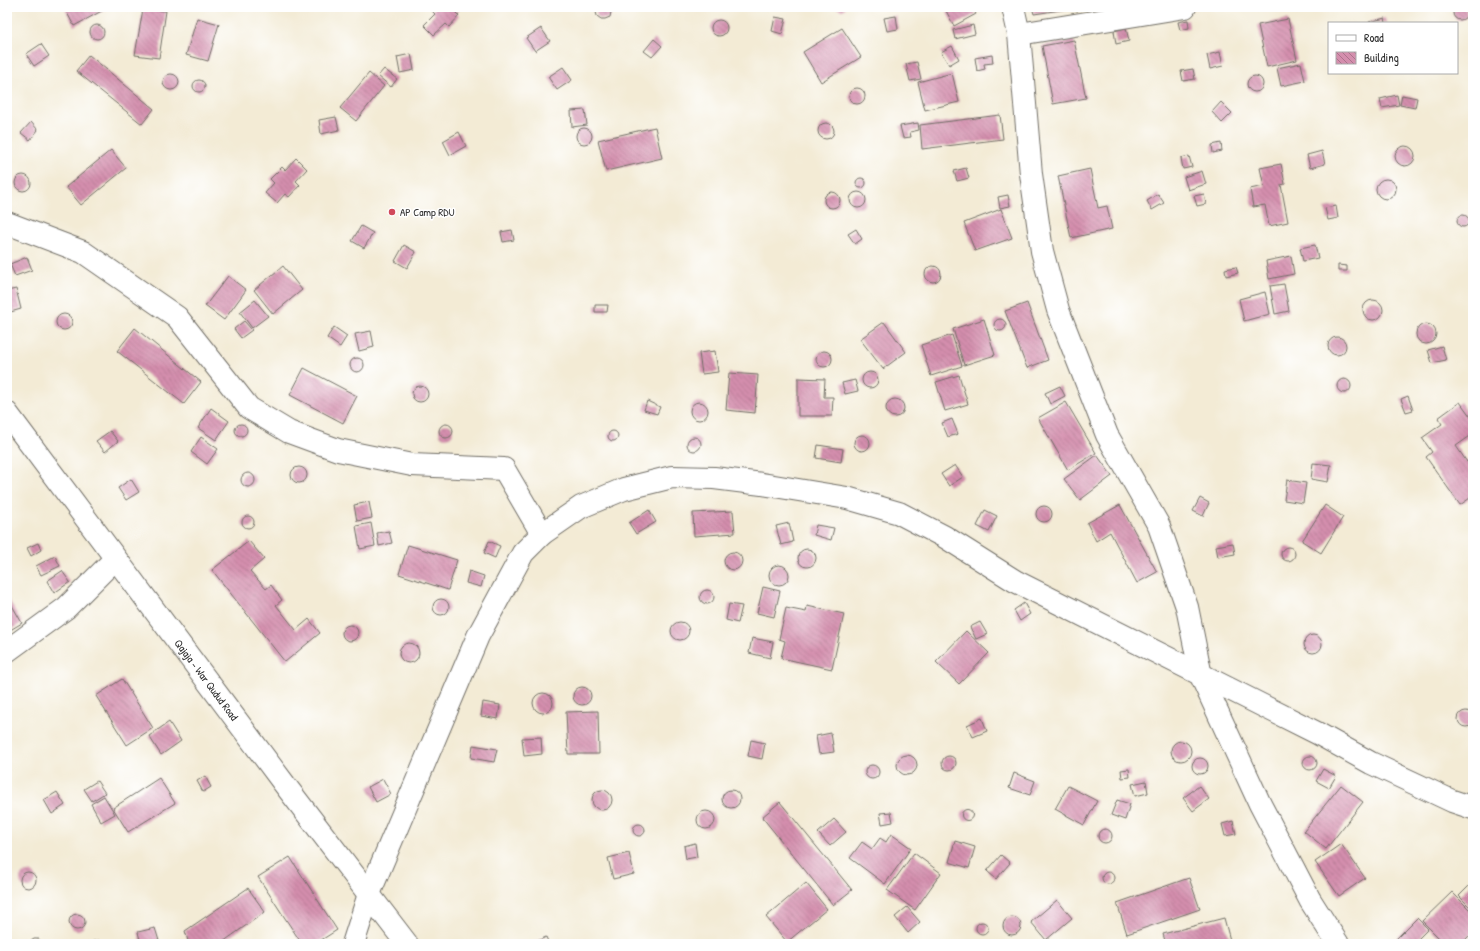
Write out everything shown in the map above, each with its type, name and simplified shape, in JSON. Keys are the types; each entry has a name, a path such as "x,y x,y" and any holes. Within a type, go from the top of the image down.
{"street":[{"path":"1013,7 1019,34 1031,174 1042,251 1058,310 1107,435 1158,526 1187,607 1201,676 1260,804 1310,900 1338,944"},
{"path":"1019,34 1185,7"},
{"path":"7,223 83,252 177,317 249,408 289,432 338,450 412,465 504,469 542,534"},
{"name":"Qajaja - War Qudud Road","path":"7,413 280,779 407,944"},
{"path":"353,944 369,894 478,636 523,553 542,534 581,507 624,489 672,477 714,478 762,484 847,498 899,513 945,537 1014,581 1317,733 1371,763 1452,801 1473,808"},
{"path":"7,651 66,608 115,559"}],"building":[{"path":"1460,6 1465,8 1467,13 1465,18 1460,20 1455,18 1453,13 1455,8"},
{"path":"64,7 109,7 74,26"},
{"path":"436,7 462,7 456,13 459,16 449,27 446,24 434,35 424,25 435,14 432,11"},
{"path":"597,7 609,7 611,12 610,17 601,19 597,16"},
{"path":"834,7 846,7 841,10"},
{"path":"944,7 972,7 976,14 954,26"},
{"path":"1032,7 1074,7 1074,8 1034,14"},
{"path":"1347,7 1364,7 1356,10"},
{"path":"143,9 166,11 159,58 135,55"},
{"path":"896,16 898,29 887,31 884,18"},
{"path":"775,17 786,19 782,34 772,31"},
{"path":"197,18 219,24 208,61 186,55"},
{"path":"1385,18 1386,22 1369,22"},
{"path":"1288,19 1297,60 1267,67 1258,25"},
{"path":"719,20 726,25 727,28 722,35 719,36 712,31 711,28 716,21"},
{"path":"1188,20 1189,28 1180,30 1178,22"},
{"path":"97,25 102,27 104,32 102,37 97,39 92,37 90,32 92,27"},
{"path":"973,25 975,34 955,39 953,30"},
{"path":"541,28 550,41 535,51 526,38"},
{"path":"842,28 861,57 821,82 803,52"},
{"path":"1126,28 1129,41 1116,44 1114,31"},
{"path":"654,39 662,46 652,57 644,51"},
{"path":"1074,40 1086,98 1053,104 1042,46"},
{"path":"41,44 49,56 34,66 26,54"},
{"path":"952,46 959,59 949,65 941,52"},
{"path":"1220,52 1223,66 1210,69 1207,55"},
{"path":"411,54 414,70 400,73 397,57"},
{"path":"89,55 154,109 142,124 76,71"},
{"path":"992,55 993,63 984,64 985,69 977,71 975,58"},
{"path":"917,62 921,79 910,81 906,64"},
{"path":"1301,63 1305,81 1281,86 1277,68"},
{"path":"563,67 572,80 557,90 548,77"},
{"path":"384,69 397,79 391,87 378,76"},
{"path":"1193,69 1195,79 1183,81 1181,71"},
{"path":"369,73 384,86 356,121 340,108"},
{"path":"952,73 959,102 925,110 918,82"},
{"path":"168,74 174,74 179,79 177,88 174,90 168,90 163,85 163,79"},
{"path":"1255,76 1262,81 1263,84 1258,91 1255,92 1248,87 1247,84 1252,77"},
{"path":"201,80 204,81 204,91 197,92 194,91 193,84 194,81"},
{"path":"857,88 864,93 865,96 860,103 857,104 850,99 849,96 854,89"},
{"path":"1397,95 1399,105 1382,108 1380,99"},
{"path":"1402,95 1417,98 1415,108 1400,105"},
{"path":"1221,102 1232,113 1222,123 1212,112"},
{"path":"585,110 587,125 572,127 571,111"},
{"path":"1000,115 1003,139 922,149 920,125"},
{"path":"336,117 339,130 321,134 319,120"},
{"path":"31,122 38,130 30,140 21,133"},
{"path":"826,123 833,128 834,131 829,138 826,139 819,134 818,131 823,124"},
{"path":"918,123 919,130 910,132 911,137 903,138 900,126"},
{"path":"655,127 662,158 606,171 598,140"},
{"path":"584,128 591,133 592,136 587,143 584,144 577,139 576,136 581,129"},
{"path":"459,132 466,146 450,155 443,141"},
{"path":"1221,143 1222,151 1213,153 1212,145"},
{"path":"1405,146 1412,149 1415,156 1412,163 1405,166 1398,163 1395,156 1398,149"},
{"path":"111,150 126,168 81,205 66,187"},
{"path":"1322,151 1325,164 1310,168 1307,155"},
{"path":"1189,156 1192,167 1183,169 1181,158"},
{"path":"296,158 307,169 296,181 300,185 289,197 285,194 277,203 265,193 274,183 270,179 282,167 285,170"},
{"path":"1281,164 1285,184 1281,185 1288,222 1269,226 1265,205 1253,207 1250,189 1264,186 1260,168"},
{"path":"966,168 969,178 957,181 954,171"},
{"path":"1090,169 1098,208 1107,206 1112,229 1071,238 1058,176"},
{"path":"1202,171 1206,184 1188,190 1184,177"},
{"path":"20,175 26,175 31,180 29,189 26,191 20,191 15,186 15,180"},
{"path":"859,178 863,178 865,179 865,187 859,188 856,185 856,181"},
{"path":"1386,179 1393,182 1396,189 1393,196 1386,199 1379,196 1376,189 1379,182"},
{"path":"832,192 839,197 840,200 835,207 832,208 825,203 824,200 829,193"},
{"path":"855,192 861,192 866,197 864,206 861,208 855,208 850,203 850,197"},
{"path":"1158,194 1164,203 1152,210 1147,201"},
{"path":"1204,194 1206,204 1197,206 1194,196"},
{"path":"1008,195 1010,206 1000,208 998,197"},
{"path":"1336,206 1338,218 1328,220 1325,208"},
{"path":"1001,209 1012,238 975,251 964,223"},
{"path":"1461,215 1465,215 1469,221 1465,227 1461,227 1457,223 1457,219"},
{"path":"361,226 373,233 364,248 352,241"},
{"path":"856,229 862,239 855,244 848,234"},
{"path":"512,230 514,240 503,242 501,232"},
{"path":"404,245 416,252 407,268 395,261"},
{"path":"1315,245 1318,258 1303,261 1300,248"},
{"path":"1291,256 1294,274 1269,279 1266,261"},
{"path":"27,257 32,270 15,276 10,264"},
{"path":"1338,265 1347,266 1347,271 1338,271"},
{"path":"283,266 302,290 273,314 254,290"},
{"path":"933,266 940,271 941,274 936,281 933,282 926,277 925,274 930,267"},
{"path":"1236,267 1238,273 1226,276 1225,269"},
{"path":"228,276 246,290 224,320 205,306"},
{"path":"1284,284 1289,311 1275,314 1270,286"},
{"path":"16,289 21,309 7,313 7,291"},
{"path":"1265,292 1270,314 1244,321 1239,299"},
{"path":"255,300 268,316 252,328 240,312"},
{"path":"1373,300 1380,303 1383,310 1380,317 1373,320 1366,317 1363,310 1366,303"},
{"path":"1027,303 1048,360 1027,368 1005,311"},
{"path":"595,305 608,305 607,312 595,312"},
{"path":"61,314 67,314 72,319 70,328 67,330 61,330 56,325 56,319"},
{"path":"984,319 995,355 964,365 953,329"},
{"path":"1002,319 1005,320 1005,330 998,331 995,330 994,323 995,320"},
{"path":"244,321 252,330 241,338 234,329"},
{"path":"884,322 906,352 883,369 860,339"},
{"path":"1426,324 1433,327 1436,334 1433,341 1426,344 1419,341 1416,334 1419,327"},
{"path":"334,327 347,336 340,347 327,338"},
{"path":"135,328 201,382 184,404 117,351"},
{"path":"371,331 374,347 359,351 355,334"},
{"path":"952,335 962,366 931,376 921,345"},
{"path":"1337,337 1343,340 1346,346 1343,352 1337,355 1331,352 1328,346 1331,340"},
{"path":"1442,346 1446,360 1432,363 1428,350"},
{"path":"715,351 718,372 702,374 699,353"},
{"path":"824,351 831,356 832,359 827,366 824,367 817,362 816,359 821,352"},
{"path":"357,358 362,360 364,365 362,370 357,372 352,370 350,365 352,360"},
{"path":"304,368 357,396 343,423 290,395"},
{"path":"870,372 877,377 878,380 873,387 870,388 863,383 862,380 867,373"},
{"path":"729,373 758,375 755,413 726,410"},
{"path":"959,375 968,404 945,411 936,382"},
{"path":"798,378 825,379 824,397 833,397 832,416 798,416"},
{"path":"1341,379 1347,379 1351,383 1351,389 1347,393 1341,393 1337,389 1337,383"},
{"path":"855,380 858,391 845,394 842,383"},
{"path":"420,386 427,391 428,394 423,401 420,402 413,397 412,394 417,387"},
{"path":"1060,386 1065,396 1050,404 1045,393"},
{"path":"1408,396 1413,410 1406,412 1401,399"},
{"path":"891,399 899,399 904,404 902,415 899,417 891,417 886,412 886,404"},
{"path":"647,401 660,407 657,414 644,410"},
{"path":"699,402 705,405 708,411 705,417 699,420 693,417 690,411 693,405"},
{"path":"1066,402 1096,453 1068,470 1038,418"},
{"path":"1460,402 1473,420 1473,434 1456,446 1467,462 1473,458 1473,496 1460,505 1426,457 1432,452 1422,438 1442,424 1438,418"},
{"path":"211,408 229,421 216,440 198,428"},
{"path":"952,419 958,434 948,437 942,423"},
{"path":"241,424 245,426 247,430 245,434 241,436 237,434 235,430 237,426"},
{"path":"446,424 451,426 453,431 451,436 446,438 441,436 439,431 441,426"},
{"path":"110,431 118,441 105,452 96,441"},
{"path":"611,431 615,431 617,432 617,440 611,441 608,438 608,434"},
{"path":"862,435 869,440 870,443 865,450 862,451 855,446 854,443 859,436"},
{"path":"201,437 218,449 207,464 191,452"},
{"path":"694,437 699,439 701,444 699,449 694,451 689,449 687,444 689,439"},
{"path":"818,445 843,449 841,462 816,458"},
{"path":"1097,455 1112,476 1080,500 1064,479"},
{"path":"1313,463 1331,465 1328,482 1311,479"},
{"path":"955,465 963,477 949,486 941,474"},
{"path":"299,467 305,469 307,475 305,481 299,483 293,481 291,475 293,469"},
{"path":"248,473 253,475 255,480 253,485 248,487 243,485 241,480 243,475"},
{"path":"131,479 139,492 126,500 118,488"},
{"path":"1287,480 1306,483 1303,503 1284,500"},
{"path":"1200,498 1209,503 1203,516 1193,511"},
{"path":"369,502 372,518 357,521 354,505"},
{"path":"1120,505 1157,572 1137,583 1110,532 1096,541 1087,523"},
{"path":"1325,505 1343,517 1321,553 1302,541"},
{"path":"1044,506 1051,511 1052,514 1047,521 1044,522 1037,517 1036,514 1041,507"},
{"path":"649,510 656,522 636,534 629,523"},
{"path":"985,510 997,516 989,532 977,526"},
{"path":"733,511 735,533 694,536 693,513"},
{"path":"246,516 250,516 254,522 250,528 246,528 242,524 242,520"},
{"path":"371,523 375,546 360,549 356,526"},
{"path":"789,523 793,542 781,545 776,526"},
{"path":"816,525 834,528 831,540 814,535"},
{"path":"389,531 392,543 379,546 377,533"},
{"path":"249,541 264,559 250,571 266,589 271,585 282,600 276,605 296,630 309,619 320,633 285,662 212,570"},
{"path":"489,541 500,546 495,558 484,553"},
{"path":"38,543 41,550 31,556 27,548"},
{"path":"1233,543 1235,554 1218,557 1216,546"},
{"path":"408,545 457,560 448,590 399,574"},
{"path":"1285,547 1291,547 1295,551 1295,557 1291,561 1285,561 1281,557 1281,551"},
{"path":"807,549 813,552 816,558 813,564 807,567 801,564 798,558 801,552"},
{"path":"733,552 739,555 742,561 739,567 733,570 727,567 724,561 727,555"},
{"path":"55,556 60,566 41,575 36,566"},
{"path":"779,565 786,568 789,575 786,582 779,585 772,582 769,575 772,568"},
{"path":"62,571 70,582 54,593 47,581"},
{"path":"469,571 484,576 481,587 466,583"},
{"path":"763,587 780,591 774,617 757,613"},
{"path":"707,590 712,592 714,597 712,602 707,604 702,602 700,597 702,592"},
{"path":"438,599 444,599 449,604 447,613 444,615 438,615 433,610 433,604"},
{"path":"9,600 22,623 7,632 7,601"},
{"path":"1024,603 1030,614 1020,621 1014,610"},
{"path":"729,604 742,606 738,623 726,620"},
{"path":"807,606 844,614 832,669 781,658 785,641 779,639 786,608 806,612"},
{"path":"680,622 686,625 689,631 686,637 680,640 674,637 671,631 674,625"},
{"path":"980,622 987,634 976,639 970,627"},
{"path":"350,625 357,630 358,633 353,640 350,641 343,636 342,633 347,626"},
{"path":"966,631 989,653 959,684 936,662"},
{"path":"1313,635 1319,638 1322,644 1319,650 1313,653 1307,650 1304,644 1307,638"},
{"path":"752,638 773,642 770,658 749,653"},
{"path":"409,643 416,646 419,653 416,660 409,663 402,660 399,653 402,646"},
{"path":"122,679 153,728 127,745 96,696"},
{"path":"582,687 588,690 591,696 588,702 582,705 576,702 573,696 576,690"},
{"path":"543,693 550,696 553,703 550,710 543,713 536,710 533,703 536,696"},
{"path":"483,702 500,705 498,719 481,716"},
{"path":"598,711 599,754 568,754 566,712"},
{"path":"1466,711 1473,716 1474,719 1469,726 1466,727 1459,722 1458,719 1463,712"},
{"path":"982,718 987,731 973,737 967,725"},
{"path":"169,722 181,741 161,755 149,736"},
{"path":"831,733 834,752 819,754 816,736"},
{"path":"541,737 542,754 524,756 522,738"},
{"path":"751,740 765,743 762,759 748,756"},
{"path":"1177,741 1185,741 1191,747 1191,755 1185,761 1177,761 1171,755 1171,747"},
{"path":"473,745 497,749 494,762 471,758"},
{"path":"907,755 914,758 917,765 914,772 907,775 900,772 897,765 900,758"},
{"path":"949,756 954,758 956,763 954,768 949,770 944,768 942,763 944,758"},
{"path":"1307,756 1313,756 1317,760 1317,766 1313,770 1307,770 1303,766 1303,760"},
{"path":"1197,758 1203,758 1208,763 1206,772 1203,774 1197,774 1192,769 1192,763"},
{"path":"872,765 877,767 879,772 877,777 872,779 867,777 865,772 867,767"},
{"path":"1129,769 1130,777 1122,778 1121,770"},
{"path":"1323,769 1336,776 1329,788 1316,781"},
{"path":"1014,773 1035,781 1030,795 1009,788"},
{"path":"205,776 211,787 203,792 197,781"},
{"path":"159,778 175,803 128,832 113,808"},
{"path":"383,779 391,794 376,802 368,787"},
{"path":"97,781 105,793 92,801 84,789"},
{"path":"1146,781 1148,793 1135,796 1132,784"},
{"path":"1341,785 1363,802 1326,849 1304,831"},
{"path":"1068,786 1097,801 1084,825 1055,809"},
{"path":"1199,786 1209,799 1193,811 1183,798"},
{"path":"598,790 606,790 612,796 612,804 606,810 598,810 592,804 592,796"},
{"path":"731,790 735,791 739,795 739,803 735,807 731,808 727,807 723,803 722,799 723,795 727,791"},
{"path":"57,792 65,805 52,814 44,800"},
{"path":"104,796 115,814 101,822 91,804"},
{"path":"1117,800 1130,804 1125,820 1111,815"},
{"path":"780,802 852,890 833,905 762,817"},
{"path":"965,810 969,810 971,811 971,819 965,820 962,817 962,813"},
{"path":"706,811 712,814 715,820 712,826 706,829 700,826 697,820 700,814"},
{"path":"891,812 893,822 882,824 880,813"},
{"path":"834,819 846,832 830,846 818,833"},
{"path":"1233,821 1236,834 1225,836 1222,824"},
{"path":"641,824 644,825 644,835 637,836 634,835 633,828 634,825"},
{"path":"1105,829 1110,831 1112,836 1110,841 1105,843 1100,841 1098,836 1100,831"},
{"path":"891,834 911,848 885,884 850,858 862,842 872,849 880,838 886,842"},
{"path":"955,841 975,847 969,868 949,862"},
{"path":"695,843 697,857 686,859 684,846"},
{"path":"1341,844 1365,878 1339,896 1315,862"},
{"path":"629,853 634,874 613,879 608,858"},
{"path":"914,853 941,873 915,910 887,890"},
{"path":"1001,855 1010,863 996,879 987,871"},
{"path":"290,857 337,930 315,944 302,944 258,877"},
{"path":"25,872 31,872 36,877 34,886 31,888 25,888 20,883 20,877"},
{"path":"1108,872 1112,874 1114,878 1112,882 1108,884 1104,882 1102,878 1104,874"},
{"path":"1189,878 1200,909 1127,934 1117,903"},
{"path":"1473,882 1473,910 1459,896"},
{"path":"806,883 827,909 787,942 766,917"},
{"path":"248,888 265,912 220,944 189,944 185,931"},
{"path":"1452,892 1473,913 1473,932 1461,944 1445,944 1422,921"},
{"path":"1057,900 1072,918 1046,940 1031,922"},
{"path":"907,907 920,922 908,933 895,917"},
{"path":"77,914 84,919 85,922 80,929 77,930 70,925 69,922 74,915"},
{"path":"1012,917 1018,920 1021,926 1018,932 1012,935 1006,932 1003,926 1006,920"},
{"path":"1224,918 1231,944 1166,944 1163,934"},
{"path":"1417,918 1428,929 1413,944 1391,944"},
{"path":"982,922 986,924 988,928 986,932 982,934 978,932 976,928 978,924"},
{"path":"155,928 160,944 141,944 138,932"},
{"path":"546,937 549,944 533,944 533,943"},
{"path":"34,939 39,939 42,944 31,944 31,941"},
{"path":"99,940 100,944 85,944 85,943"}],"place":[{"name":"AP Camp RDU","path":"392,212"}]}
